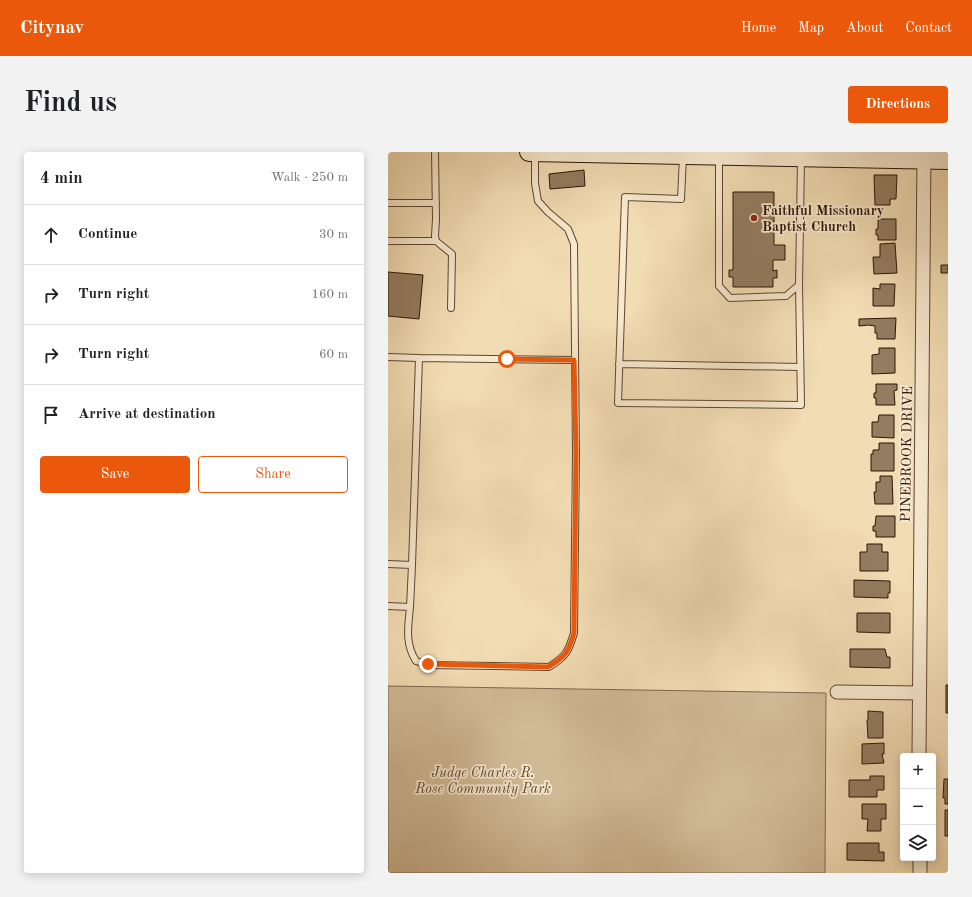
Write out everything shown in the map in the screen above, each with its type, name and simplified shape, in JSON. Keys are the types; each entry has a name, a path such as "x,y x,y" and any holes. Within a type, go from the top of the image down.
{"main road":[{"path":"529,152 683,155 719,154 800,157 829,155 924,156 948,160"}],"street":[{"name":"PINEBROOK DRIVE","path":"919,753 924,156"},
{"path":"837,692 919,693"},
{"path":"920,861 920,873"}],"lane":[{"path":"435,152 436,203 434,236 436,241 452,254 451,308"},
{"path":"419,358 408,638 411,652 416,661 428,664 548,667 562,659 569,649 574,633 576,454 574,244 568,229 538,202 535,183 535,152"},
{"path":"719,154 719,286 730,298 786,296 799,285"},
{"path":"683,155 681,199 625,197 618,403 801,405 799,285 800,157"},
{"path":"388,203 436,203"},
{"path":"388,241 436,241"},
{"path":"388,357 574,360"},
{"path":"619,364 800,367"},
{"path":"388,564 412,565"},
{"path":"388,606 410,607"}],"green space":[{"name":"Judge Charles R. Rose Community Park","path":"388,686 826,693 825,873 388,873"}],"building":[{"path":"584,170 585,186 550,189 549,174"},
{"path":"874,175 897,175 896,199 890,199 890,205 875,205"},
{"name":"Faithful Missionary Baptist Church","path":"733,192 774,192 774,245 785,245 785,260 773,260 773,271 777,270 777,278 773,278 773,287 733,287 733,277 729,277 729,270 733,270"},
{"path":"878,219 896,219 896,240 878,240 876,229 878,229"},
{"path":"895,243 897,273 874,274 873,257 880,257 880,244"},
{"path":"941,265 948,265 948,273 941,273"},
{"path":"388,272 423,275 419,319 388,316"},
{"path":"880,284 895,284 894,306 873,306 873,288 880,289"},
{"path":"896,318 895,339 877,339 875,326 859,326 859,319"},
{"path":"879,348 895,348 895,373 872,374 872,355 879,354"},
{"path":"876,384 897,384 897,390 894,391 895,405 876,405 874,393 876,393"},
{"path":"879,415 894,415 894,438 872,437 872,422 878,422"},
{"path":"879,443 894,443 894,471 871,471 871,454 873,454 873,450 879,450"},
{"path":"880,476 892,476 893,504 875,504 874,492 876,492 876,482 880,482"},
{"path":"876,516 895,516 895,537 876,537 876,531 873,531 873,526 875,526"},
{"path":"867,544 882,544 882,552 888,552 888,571 860,571 860,552 867,552"},
{"path":"854,580 890,581 890,593 888,593 888,598 854,597"},
{"path":"857,613 890,613 890,633 857,632"},
{"path":"850,649 885,649 887,657 890,657 890,668 850,667"},
{"path":"946,685 948,685 948,713 946,713"},
{"path":"868,711 883,712 883,738 868,738"},
{"path":"884,743 884,754 882,754 884,763 862,764 862,744"},
{"path":"870,776 884,776 884,790 877,790 877,797 849,797 849,780 870,780"},
{"path":"944,779 948,779 948,804 945,804 945,798 943,798"},
{"path":"862,804 886,804 886,819 881,819 881,831 867,831 868,819 862,819"},
{"path":"945,810 948,810 948,836 945,836"},
{"path":"847,843 879,843 879,852 884,852 884,861 847,860"}],"place":[{"name":"Faithful Missionary Baptist Church","path":"754,218"}],"route":[{"path":"428,664 491,667 548,667 562,659 569,649 574,633 576,454 574,360 507,359"}]}
